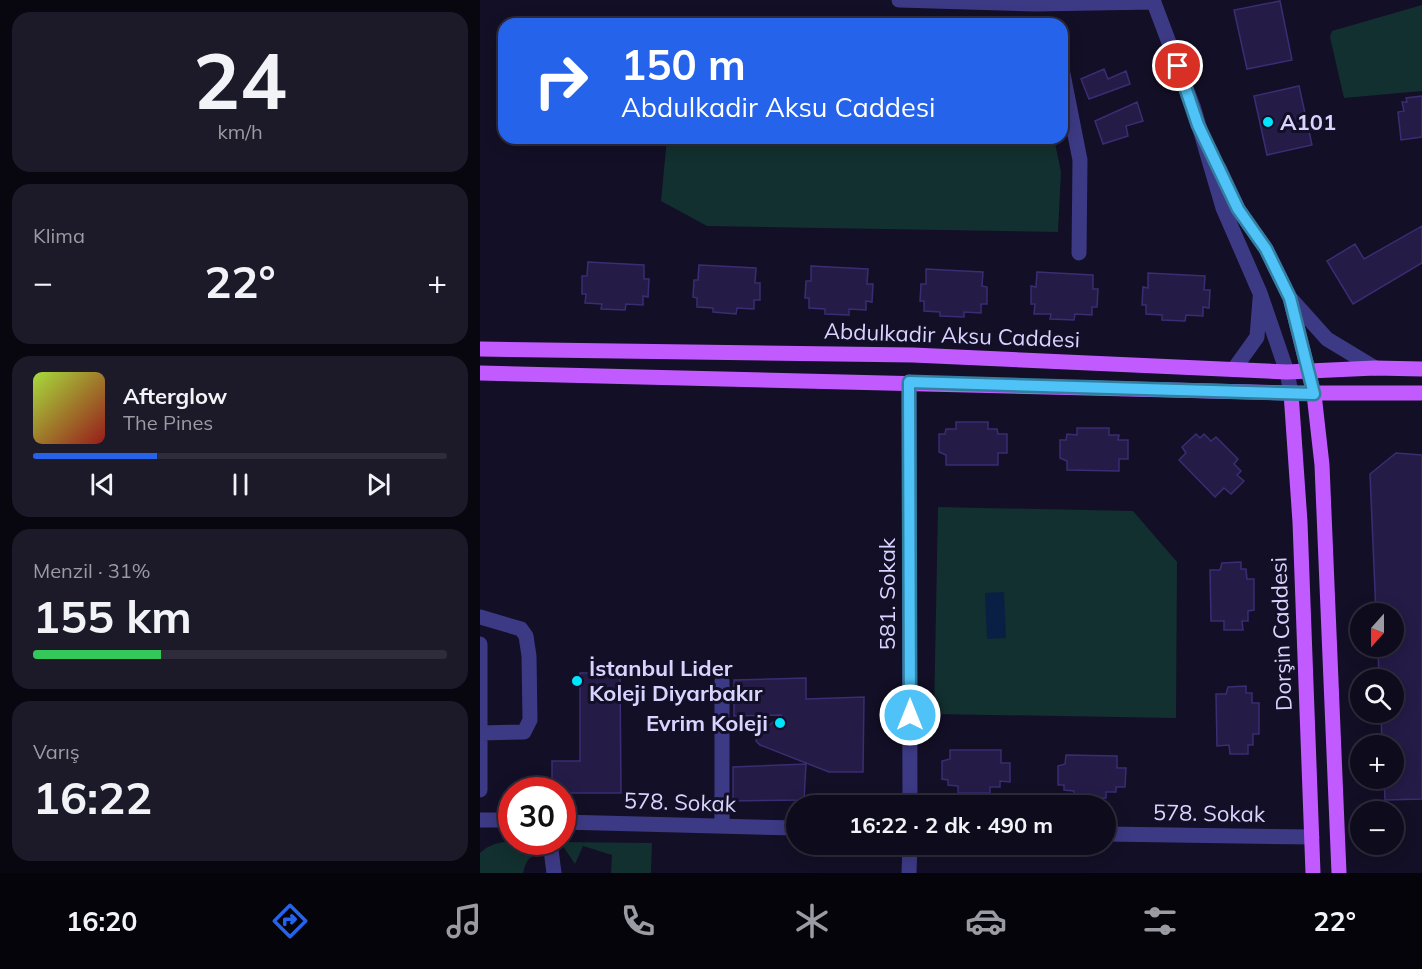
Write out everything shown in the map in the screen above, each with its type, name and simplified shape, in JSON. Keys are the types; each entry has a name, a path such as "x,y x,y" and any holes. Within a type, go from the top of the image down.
{"main road":[{"name":"Abdulkadir Aksu Caddesi","path":"480,349 913,355 1287,372 1375,368 1422,369"},
{"path":"480,373 909,382 1314,394 1422,393"},
{"name":"Dorşin Caddesi","path":"1291,393 1300,522 1313,873"},
{"path":"1314,394 1322,465 1339,873"}],"street":[{"path":"899,0 1035,4 1154,1 1198,125 1223,208 1260,293 1287,372 1291,393"},
{"path":"1068,99 1080,160 1079,253"},
{"path":"1198,125 1238,209 1266,249 1290,298 1314,394"},
{"path":"1234,369 1257,337 1260,293"},
{"path":"1290,298 1334,344 1375,368"},
{"name":"581. Sokak","path":"909,382 910,795"},
{"path":"480,618 521,628 526,636 530,699 530,720 524,732 481,733"},
{"path":"480,644 480,790"},
{"path":"722,681 722,826"},
{"path":"480,819 498,820"},
{"name":"578. Sokak","path":"576,822 786,828"},
{"name":"578. Sokak","path":"1116,834 1312,837"},
{"path":"552,855 554,873"},
{"path":"909,873 910,855"}],"green space":[{"path":"1422,5 1422,91 1344,98 1330,37 1332,31"},
{"path":"666,144 1055,144 1061,172 1058,232 707,226 661,201"},
{"path":"938,507 1133,511 1177,562 1176,718 934,714"},
{"path":"576,842 652,843 651,873 611,873 612,855 583,846 575,864 569,855 576,855"},
{"path":"498,844 498,855 537,855 529,859 523,873 480,873 480,853"}],"water":[{"path":"1004,592 1006,638 987,639 985,593"}],"building":[{"path":"1280,1 1292,60 1247,69 1234,10"},
{"path":"1104,69 1108,79 1126,71 1130,84 1089,99 1081,79"},
{"path":"1299,86 1312,145 1267,155 1254,96"},
{"path":"1422,96 1422,137 1401,140 1398,112 1404,111 1402,102 1407,102 1406,98"},
{"path":"1137,102 1143,121 1126,126 1128,136 1103,144 1095,121"},
{"path":"1422,226 1422,263 1353,304 1327,261 1355,244 1364,259"},
{"path":"588,262 644,265 644,279 649,279 648,297 643,296 643,305 626,304 625,310 601,309 602,304 585,303 586,294 582,294 582,276 587,276"},
{"path":"699,265 756,268 755,283 760,283 760,300 754,300 754,309 737,308 736,314 713,312 713,308 697,307 697,298 693,297 694,280 698,280"},
{"path":"811,266 868,269 867,284 873,284 872,302 866,301 866,310 849,309 849,315 825,314 825,309 809,308 809,298 805,298 806,281 811,281"},
{"path":"926,269 983,272 982,286 987,287 987,304 981,304 981,313 964,312 964,317 940,316 940,312 924,311 924,301 920,301 921,284 926,284"},
{"path":"1037,272 1093,275 1093,289 1098,289 1097,307 1092,307 1092,315 1075,314 1074,320 1050,319 1051,314 1034,314 1035,304 1031,304 1031,286 1036,287"},
{"path":"1148,273 1205,276 1204,290 1210,290 1209,308 1203,307 1203,316 1186,315 1185,321 1162,320 1162,315 1146,314 1146,305 1142,305 1143,287 1148,288"},
{"path":"956,422 988,422 988,429 997,429 998,434 1007,434 1007,453 998,453 998,465 946,465 946,455 939,452 939,434 945,434 946,429 956,429"},
{"path":"1077,428 1109,428 1109,435 1119,435 1118,440 1128,440 1128,459 1119,459 1119,471 1067,470 1067,461 1060,458 1060,440 1066,440 1067,434 1077,435"},
{"path":"1196,434 1200,438 1204,434 1211,441 1216,437 1238,459 1234,464 1241,471 1237,475 1244,481 1231,494 1224,488 1215,497 1179,460 1186,453 1182,447"},
{"path":"1396,453 1422,455 1422,799 1385,800 1384,789 1404,789 1404,735 1382,735 1381,723 1404,723 1404,669 1379,669 1378,657 1404,657 1404,603 1376,603 1370,474"},
{"path":"1241,562 1241,569 1246,569 1247,579 1254,579 1254,610 1248,611 1248,621 1242,621 1243,630 1224,630 1224,621 1211,621 1210,570 1220,570 1222,563"},
{"path":"580,673 620,673 621,793 576,793 576,777 552,777 552,761 580,761"},
{"path":"806,678 806,699 864,697 863,772 829,772 760,745 756,741 757,736 781,715 734,716 734,680"},
{"path":"1246,686 1246,693 1252,693 1252,703 1259,703 1259,734 1253,734 1253,745 1248,745 1248,754 1230,754 1229,745 1217,746 1216,694 1226,694 1228,687"},
{"path":"950,750 1001,750 1001,763 1010,763 1010,782 1000,781 1000,787 990,787 990,793 958,793 958,786 948,785 948,780 942,779 942,761 950,759"},
{"path":"1066,755 1117,756 1117,768 1126,768 1125,787 1116,787 1116,792 1106,792 1106,795 1074,795 1074,791 1064,790 1064,785 1058,785 1058,766 1065,764"},
{"path":"806,764 804,795 786,795 786,800 733,801 733,767"}],"place":[{"name":"A101","path":"1268,122"},
{"name":"İstanbul Lider Koleji Diyarbakır","path":"577,681"},
{"name":"Evrim Koleji","path":"780,723"}],"route":[{"path":"910,715 909,382 1314,394 1290,298 1266,249 1238,209 1198,125 1178,66"}]}
